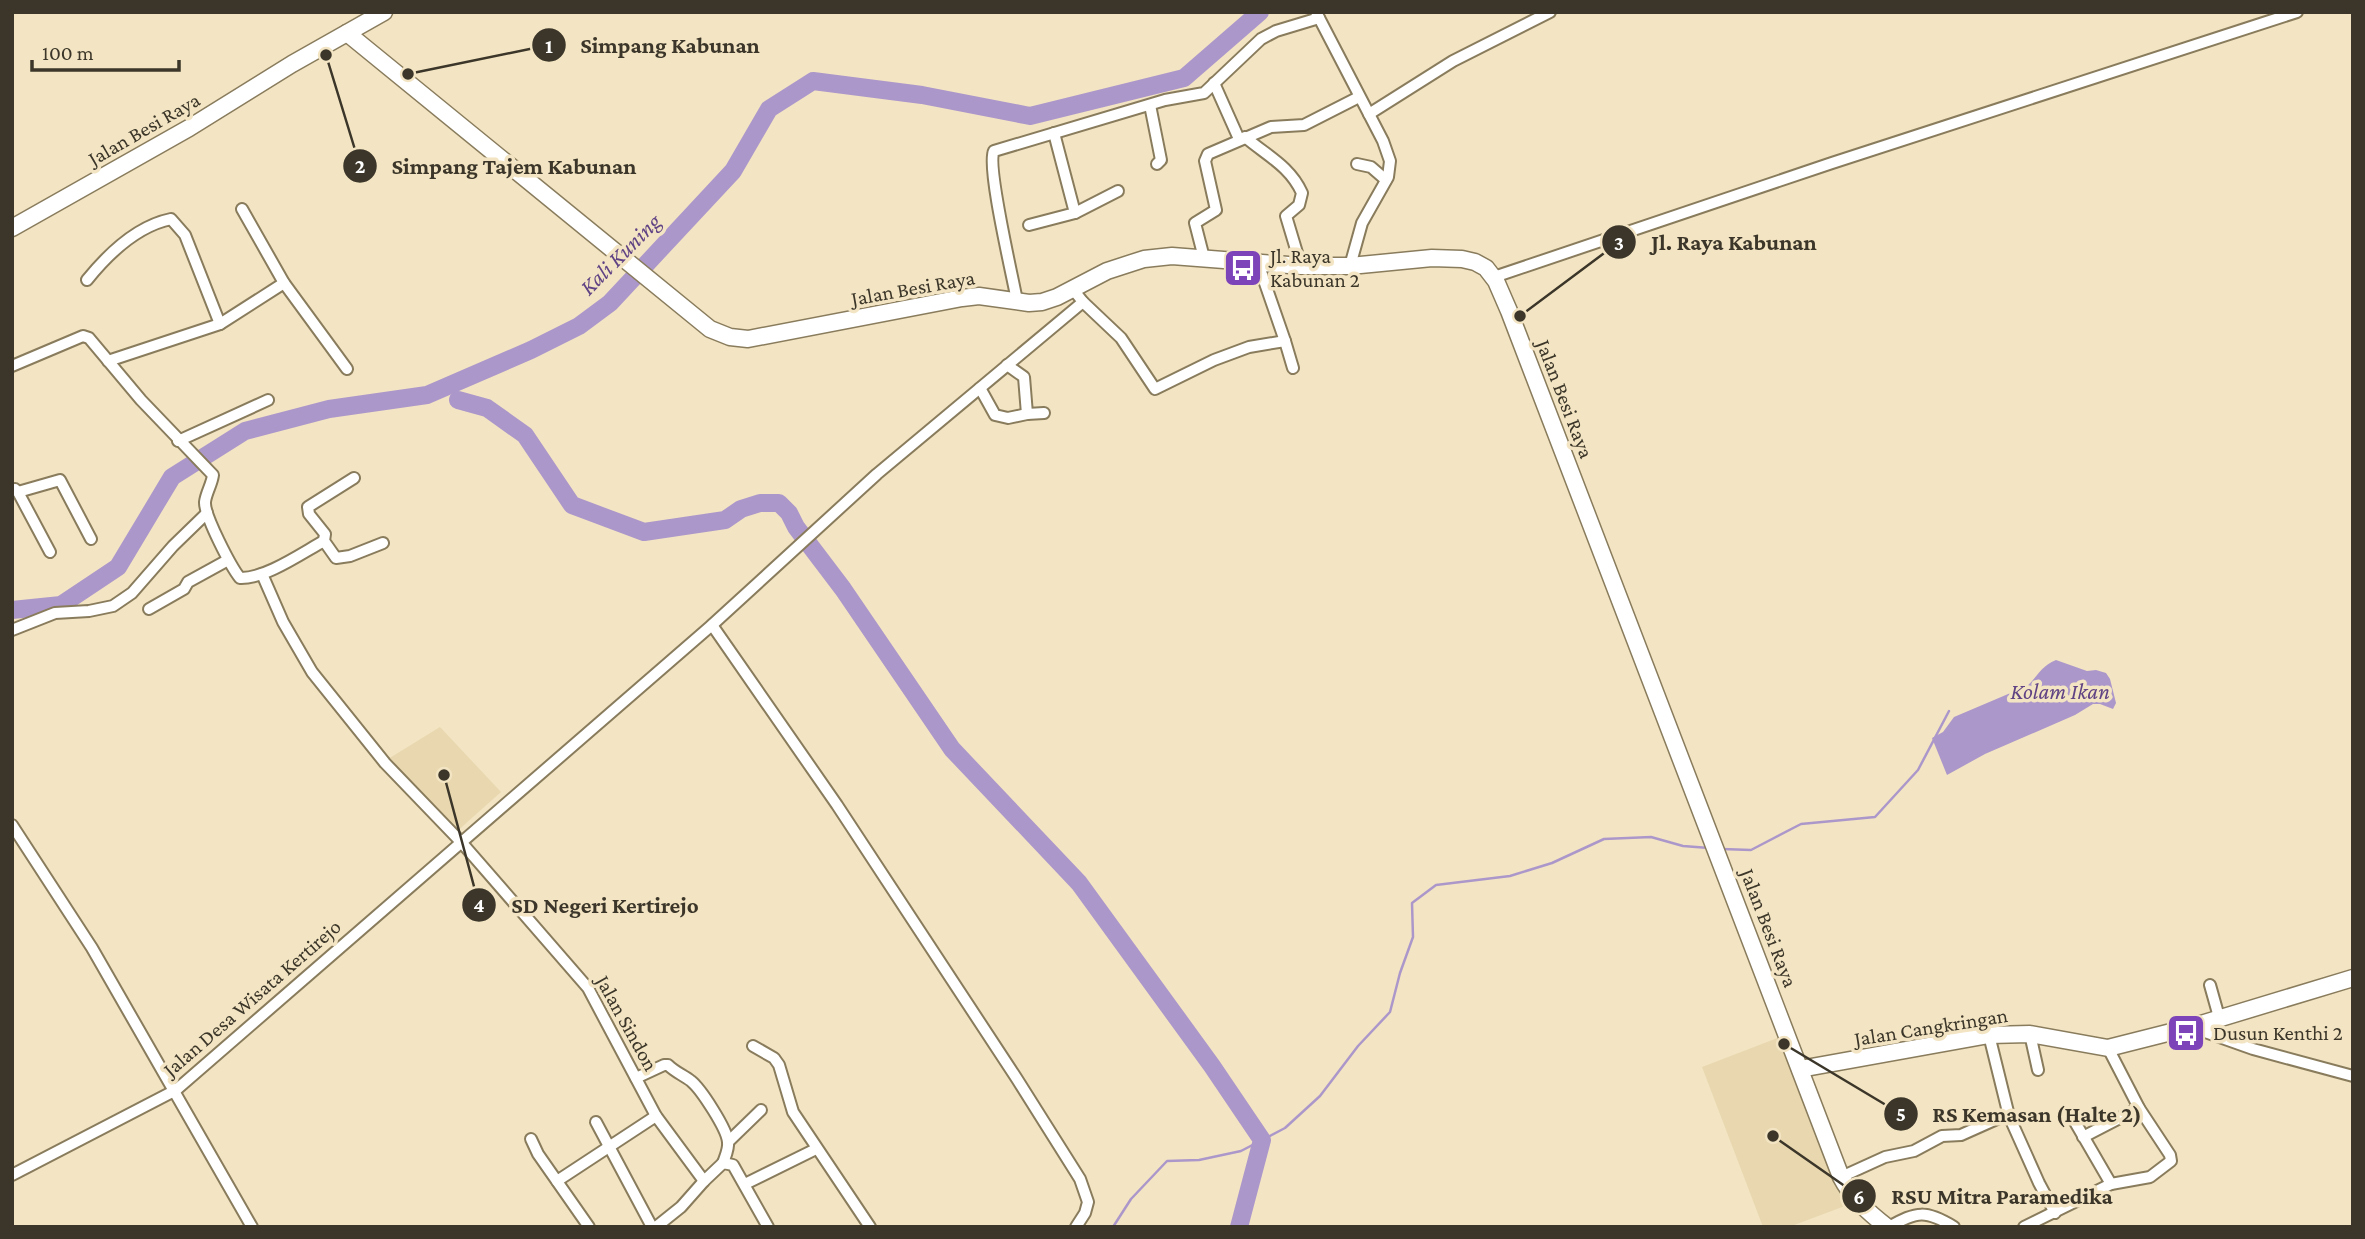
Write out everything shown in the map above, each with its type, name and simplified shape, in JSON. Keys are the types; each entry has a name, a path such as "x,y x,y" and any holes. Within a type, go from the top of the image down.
{"street":[{"path":"347,33 384,12"},
{"path":"1369,114 1453,61 1550,12"},
{"path":"1494,277 1832,163 2297,12"},
{"path":"1017,301 991,156 996,150 1150,105 1204,93 1261,39 1317,15 1383,141 1390,161 1386,180 1363,223 1350,266"},
{"name":"Jalan Besi Raya","path":"12,228 189,128 347,33 710,329 730,337 748,339 962,298 996,297 1042,302 1107,271 1144,259 1172,256 1301,266 1350,266 1432,258 1462,259 1486,268 1494,277 1509,312 1841,1177 1861,1206 1888,1227"},
{"path":"1214,83 1242,138 1282,165 1303,193 1298,205 1286,216 1301,266"},
{"path":"1204,258 1195,223 1216,210 1206,157 1211,151 1278,125 1304,125 1359,97"},
{"path":"1150,105 1161,160 1157,164"},
{"path":"1054,133 1074,213"},
{"path":"1357,163 1371,167 1386,180"},
{"path":"1029,225 1074,213 1118,191"},
{"path":"242,209 284,283 347,369"},
{"path":"87,280 118,247 141,232 171,219 184,235 220,324"},
{"path":"1258,263 1293,368"},
{"path":"108,361 220,324 284,283"},
{"path":"1072,288 1121,338 1155,389 1214,360 1249,347 1285,341"},
{"name":"Jalan Desa Wisata Kertirejo","path":"12,1175 176,1090 712,625 825,519 1083,302"},
{"path":"12,366 83,336 89,338 182,444 213,475 205,499 207,513 228,560 240,578 262,574 324,541 326,534 309,514 308,507 354,478"},
{"path":"1007,365 1024,377 1027,414"},
{"path":"980,388 995,415 1008,418 1044,413"},
{"path":"182,444 268,400"},
{"path":"50,552 15,490 60,480 91,539"},
{"path":"12,630 55,613 113,606 132,593 207,513"},
{"path":"324,541 334,557 340,558 383,543"},
{"path":"149,608 228,560"},
{"name":"Jalan Sindon","path":"262,574 283,622 312,672 385,763 462,843 588,988 656,1116 704,1181"},
{"path":"712,625 837,805 1080,1180 1088,1202 1076,1227"},
{"path":"12,825 92,948 176,1090 252,1227"},
{"name":"Jalan Cangkringan","path":"1800,1069 1989,1035 2030,1034 2108,1048 2191,1027 2353,978"},
{"path":"2210,985 2219,1017"},
{"path":"2191,1027 2253,1049 2353,1076"},
{"path":"2030,1034 2038,1070"},
{"path":"1989,1035 2008,1114 2055,1213"},
{"path":"753,1046 774,1058 779,1065 789,1103 816,1149 870,1227"},
{"path":"2024,1227 2111,1184 2142,1180 2171,1161 2170,1155 2139,1108 2108,1048"},
{"path":"636,1078 668,1065 700,1091 728,1142"},
{"path":"2083,1137 2139,1108"},
{"path":"596,1122 654,1227 681,1207 723,1163 728,1142 761,1110"},
{"path":"1841,1177 1885,1157 1914,1151 1942,1136 1961,1135 2008,1114"},
{"path":"557,1181 656,1116"},
{"path":"2075,1122 2111,1184"},
{"path":"531,1139 538,1154 589,1227"},
{"path":"745,1184 816,1149"},
{"path":"723,1163 733,1165 768,1227"},
{"path":"1888,1227 1909,1215 1917,1214 1933,1216 1954,1227"}],"shaded area":[{"path":"440,727 501,792 455,833 388,759"},
{"path":"1780,1037 1845,1206 1789,1227 1763,1227 1702,1067"}],"water":[{"name":"Kolam Ikan","path":"2056,660 2087,671 2106,673 2116,703 2113,709 2093,704 2075,715 1985,754 1947,775 1932,738 1943,732 1954,717 2027,686 2043,668"}],"waterway":[{"name":"Kali Kuning","path":"12,610 61,605 118,567 172,477 245,431 329,409 427,395 579,326 610,303 733,171 769,109 813,81 922,95 1030,116 1184,78 1260,12"},
{"path":"458,400 487,408 525,435 572,505 644,532 725,520 741,509 760,503 779,503 789,513 796,527 843,589 952,749 1079,883 1212,1066 1262,1140 1239,1227"},
{"path":"1722,849 1751,850 1801,824 1875,817 1918,770 1949,711"},
{"path":"1113,1227 1131,1199 1167,1161 1199,1160 1241,1151 1285,1128 1320,1096 1358,1046 1390,1012 1413,937 1412,903 1436,885 1510,876 1552,863 1604,839 1651,837 1683,846 1709,848"}],"place":[{"name":"Simpang Tajem Kabunan","path":"326,55"},
{"name":"Simpang Kabunan","path":"408,74"},
{"name":"Jl. Raya Kabunan 2","path":"1243,268"},
{"name":"Jl. Raya Kabunan","path":"1520,316"},
{"name":"SD Negeri Kertirejo","path":"444,775"},
{"name":"Dusun Kenthi 2","path":"2186,1033"},
{"name":"RS Kemasan (Halte 2)","path":"1784,1044"},
{"name":"RSU Mitra Paramedika","path":"1773,1136"}]}
